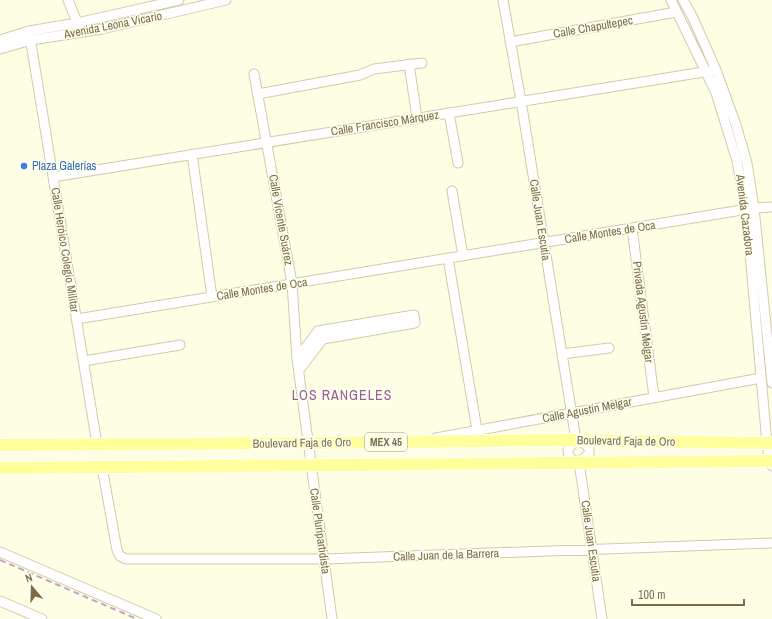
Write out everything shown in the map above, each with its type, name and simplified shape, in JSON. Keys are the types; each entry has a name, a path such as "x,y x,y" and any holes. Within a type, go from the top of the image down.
{"main road":[{"name":"Boulevard Faja de Oro","path":"0,445 576,440 770,443"},
{"name":"Boulevard Faja de Oro","path":"0,468 311,466 580,462 771,463"}],"street":[{"path":"68,0 81,32"},
{"name":"Avenida Leona Vicario","path":"0,49 30,36 77,23 179,0"},
{"name":"Avenida Leona Vicario","path":"0,40 102,29 200,3 226,0"},
{"name":"Calle Juan Escutia","path":"503,0 521,101 576,440"},
{"name":"Avenida Cazadora","path":"671,0 706,72 727,125 738,161 750,208 772,383"},
{"name":"Avenida Cazadora","path":"683,0 693,18 716,70 736,125 747,163 761,378 770,443 771,463"},
{"name":"Calle Chapultepec","path":"510,42 676,12"},
{"name":"Calle Heróico Colegio Militar","path":"30,36 97,444"},
{"path":"258,94 360,75 374,68 422,62"},
{"path":"409,64 417,118"},
{"name":"Calle Francisco Márquez","path":"53,177 716,70"},
{"name":"Calle Vicente Suárez","path":"254,74 292,283 297,359 308,443"},
{"path":"449,113 458,164"},
{"path":"192,154 212,297"},
{"path":"452,191 462,256"},
{"name":"Calle Montes de Oca","path":"77,319 750,208 772,207"},
{"name":"Privada Agustín Melgar","path":"632,228 654,397"},
{"path":"448,258 477,430"},
{"path":"297,359 318,331 363,328 323,339 299,370"},
{"path":"84,361 180,345"},
{"path":"562,354 609,348"},
{"name":"Calle Agustín Melgar","path":"413,442 761,378"},
{"path":"576,440 585,444 589,448 589,454 580,462 571,459 568,456 568,449 576,440"},
{"name":"Calle Pluripartidista","path":"308,443 332,619"},
{"name":"Calle Juan Escutia","path":"580,462 602,619"},
{"name":"Calle Juan de la Barrera","path":"102,467 117,550 120,556 126,559 324,559 772,543"},
{"path":"0,552 156,619"},
{"path":"0,601 42,619"}],"railway":[{"path":"0,560 137,619"}],"place":[{"name":"Plaza Galerías","path":"24,166"}],"district":[{"name":"LOS RANGELES","path":"342,395"}]}
